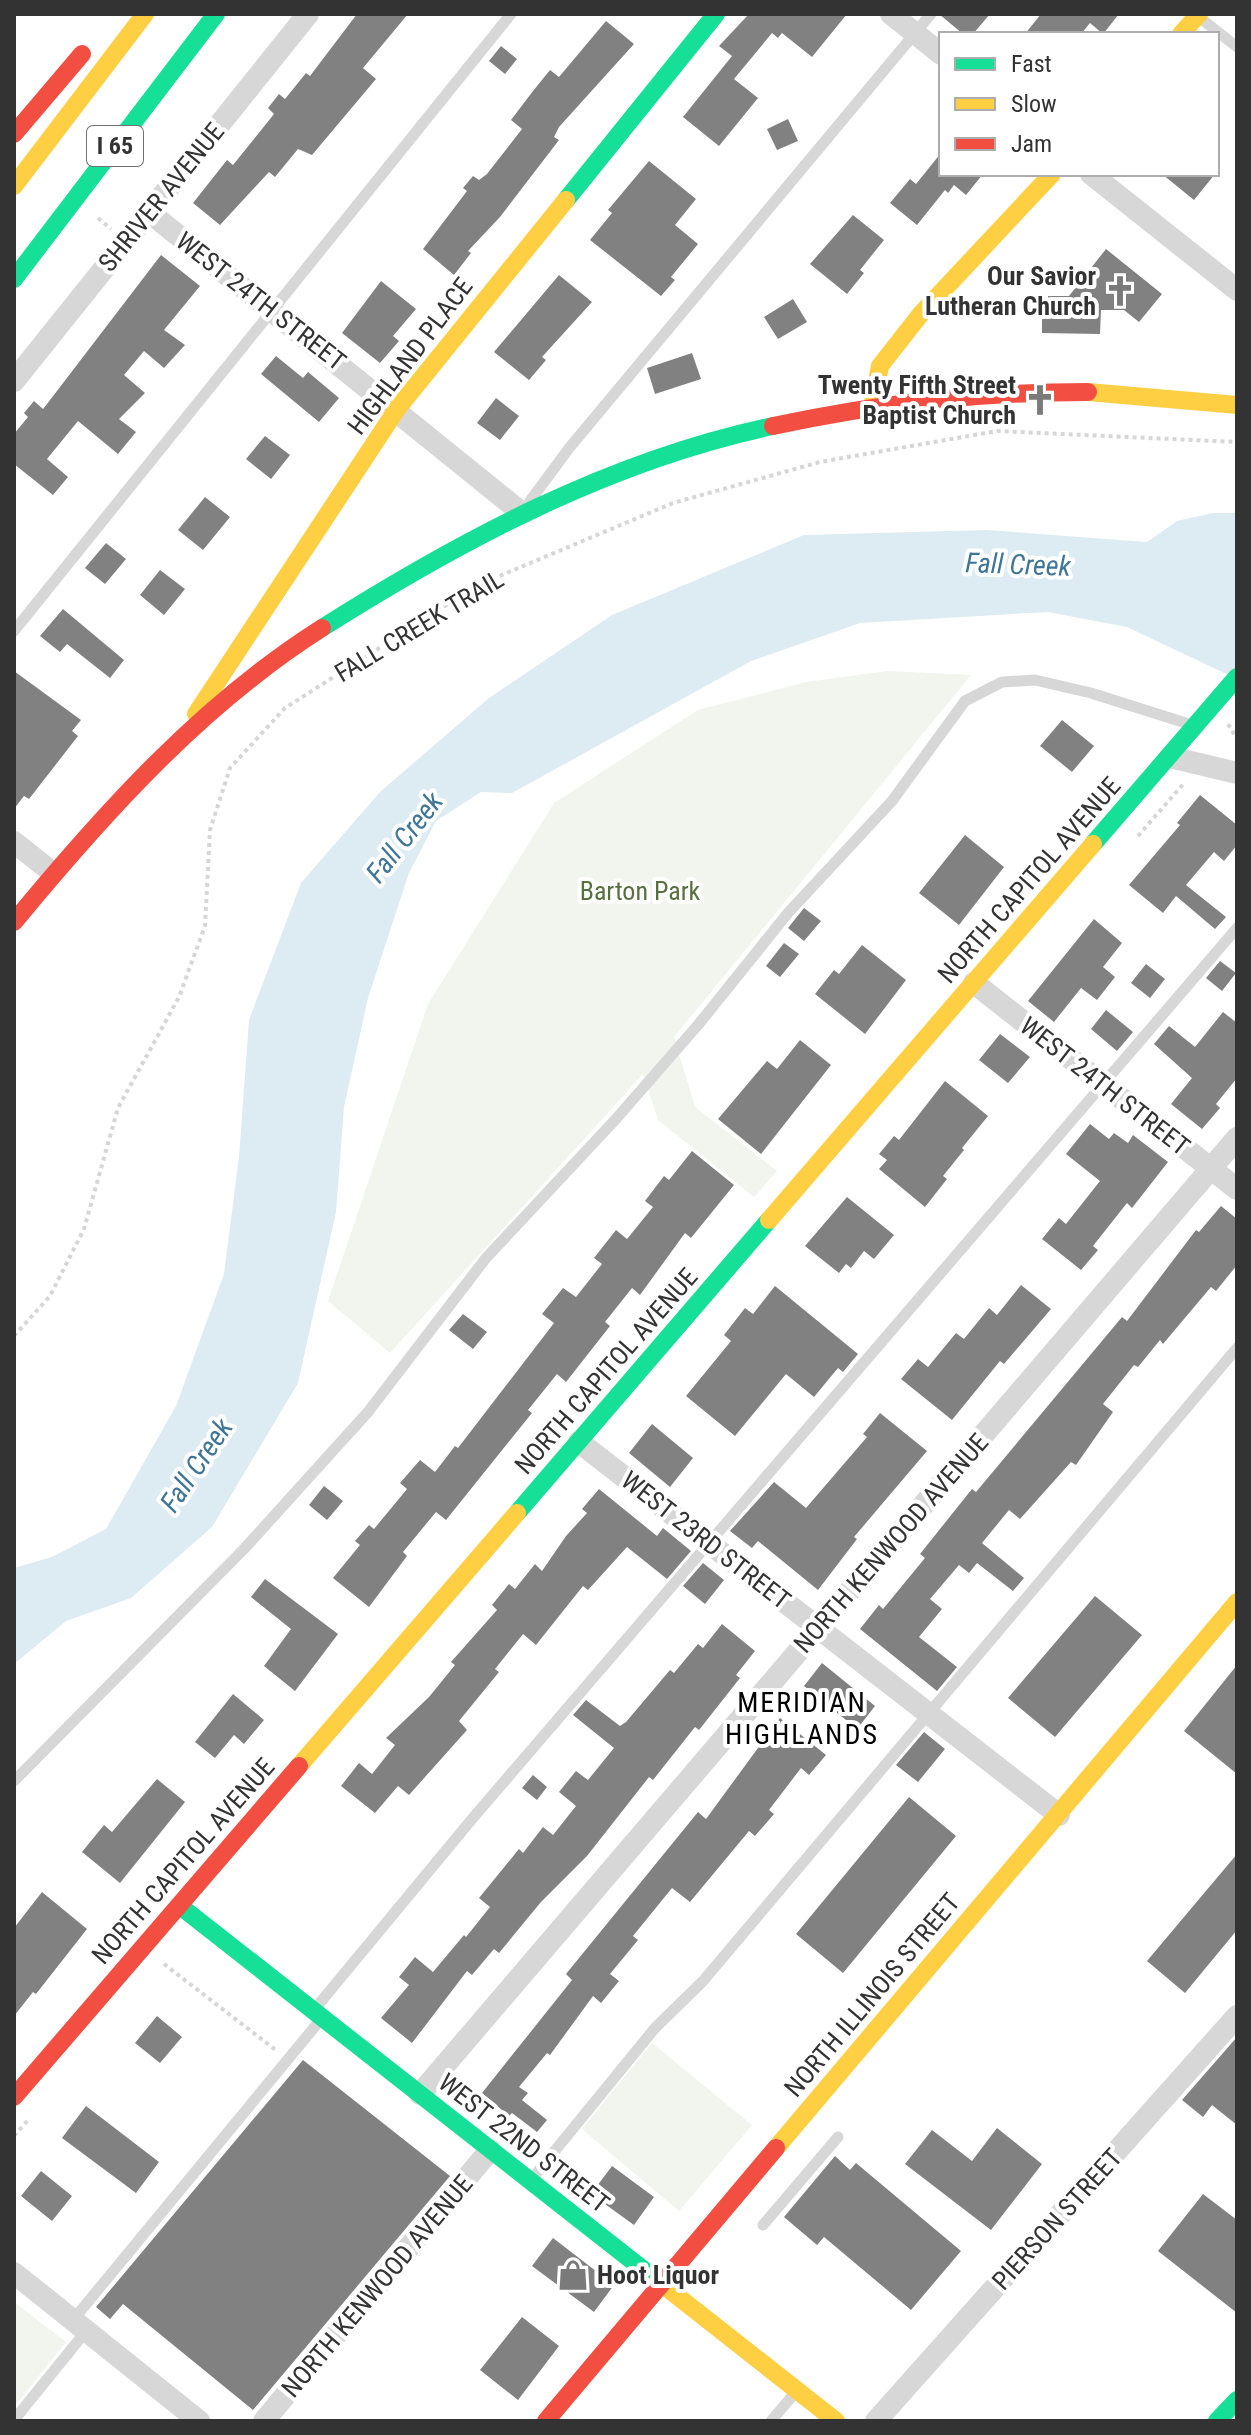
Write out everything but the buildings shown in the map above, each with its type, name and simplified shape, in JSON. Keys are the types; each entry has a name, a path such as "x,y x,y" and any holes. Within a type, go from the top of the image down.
{"main road":[{"name":"I 65","path":"14,186 145,14"},
{"name":"I 65","path":"14,279 216,14"},
{"name":"HIGHLAND PLACE","path":"172,750 397,409 716,14"},
{"path":"1183,32 1197,15"},
{"path":"14,134 98,36"},
{"path":"873,403 880,366 900,340 1050,176"},
{"path":"14,922 111,809 172,750 309,637 431,561 522,513 681,450 782,422 873,403 961,393 1047,389 1169,396 1237,405"},
{"name":"NORTH CAPITOL AVENUE","path":"14,2097 1237,677"},
{"name":"NORTH ILLINOIS STREET","path":"546,2421 1237,1602"},
{"name":"WEST 22ND STREET","path":"180,1906 836,2421"},
{"path":"1217,2421 1237,2400"}],"street":[{"name":"SHRIVER AVENUE","path":"14,381 308,14"},
{"path":"891,14 939,52"},
{"path":"1094,176 1236,287"},
{"name":"WEST 24TH STREET","path":"149,212 397,409 522,513"},
{"path":"1170,757 1237,773"},
{"path":"14,842 53,873"},
{"name":"WEST 24TH STREET","path":"974,983 1237,1189"},
{"name":"NORTH KENWOOD AVENUE","path":"420,2094 1237,1138"},
{"name":"WEST 23RD STREET","path":"579,1442 1059,1815"},
{"name":"PIERSON STREET","path":"876,2421 1237,2016"},
{"name":"NORTH KENWOOD AVENUE","path":"264,2421 490,2150"},
{"path":"14,2273 199,2421"}],"lane":[{"path":"14,631 511,14"},
{"path":"522,513 563,456 931,14"},
{"path":"1197,15 1218,32"},
{"path":"1219,33 1237,47"},
{"path":"14,1781 244,1549 368,1412 486,1258 615,1120 698,1025 796,904 892,801 965,701 1002,682 1035,680 1091,693 1196,727"},
{"path":"14,2420 80,2325 288,2060 318,2014 709,1542 1237,928"},
{"path":"530,2181 655,2028 703,1981 1237,1348"},
{"path":"763,2225 838,2137"},
{"path":"771,2421 797,2390"}],"path":[{"name":"FALL CREEK TRAIL","path":"14,1336 50,1296 84,1229 118,1108 179,997 205,926 210,830 230,768 285,708 478,585 673,503 820,462 997,431 1237,442"},
{"path":"1230,727 1237,739"},
{"path":"164,1963 288,2060"}],"green space":[{"name":"Barton Park","path":"888,671 971,675 674,1037 695,1107 777,1171 754,1197 658,1120 643,1074 390,1353 328,1301 428,1004 554,803 698,710 806,682"},
{"path":"652,2043 752,2125 679,2211 582,2129"},
{"path":"14,2302 66,2342 14,2407"}],"water":[{"name":"Fall Creek","path":"1213,513 1237,513 1237,679 1127,627 1048,612 860,623 751,661 512,793 481,792 436,821 409,873 368,998 344,1107 336,1212 298,1383 212,1527 131,1598 66,1621 14,1664 14,1568 52,1557 106,1529 176,1406 224,1274 239,1157 249,1020 301,883 380,792 489,698 612,615 804,535 987,530 1147,542 1177,521"}],"traffic: fast":[{"path":"14,279 216,14"},
{"path":"566,200 716,14"},
{"path":"322,628 428,564 539,507 654,460 773,426"},
{"path":"1093,844 1237,677"},
{"path":"517,1513 769,1220"},
{"path":"180,1906 658,2281"},
{"path":"1217,2421 1237,2400"}],"traffic: slow":[{"path":"14,186 145,14"},
{"path":"1183,32 1199,14"},
{"path":"873,403 880,366 920,315 1050,176"},
{"path":"196,714 397,409 566,200"},
{"path":"1088,392 1237,405"},
{"path":"769,1220 1093,844"},
{"path":"299,1766 517,1513"},
{"path":"776,2148 1237,1602"},
{"path":"658,2281 836,2421"}],"traffic: jam":[{"path":"14,134 82,54"},
{"path":"773,426 930,400 1088,392"},
{"path":"14,922 83,841 157,763 236,691 322,628"},
{"path":"14,2097 299,1766"},
{"path":"546,2421 776,2148"}],"place":[{"name":"Our Savior Lutheran Church","path":"1120,291"},
{"name":"Twenty Fifth Street Baptist Church","path":"1040,400"},
{"name":"Hoot Liquor","path":"573,2275"}],"district":[{"name":"MERIDIAN HIGHLANDS","path":"802,1718"}]}
